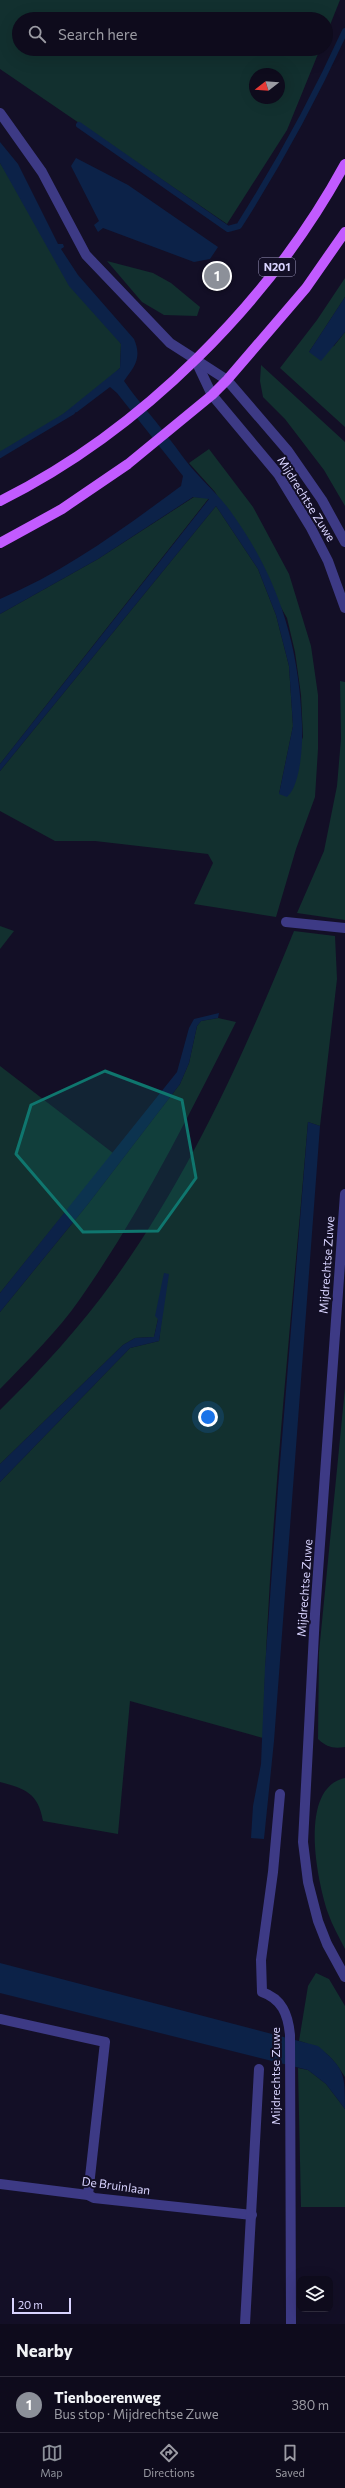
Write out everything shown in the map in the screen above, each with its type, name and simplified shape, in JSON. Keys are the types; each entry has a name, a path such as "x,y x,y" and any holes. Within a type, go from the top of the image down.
{"main road":[{"name":"N201","path":"0,501 57,468 128,417 147,403 195,359 242,310 287,254 314,215 345,164"},
{"name":"N201","path":"0,543 62,509 150,447 212,395 227,380 306,288 345,232"}],"street":[{"path":"0,113 42,172 86,254 170,343 195,359"},
{"name":"Mijdrechtse Zuwe","path":"195,359 227,380 288,451 322,500 345,542"},
{"name":"Mijdrechtse Zuwe","path":"195,359 212,395 278,474 328,561 345,608"},
{"path":"286,922 345,928"},
{"name":"Mijdrechtse Zuwe","path":"345,1194 316,1606 303,1842 308,1882 318,1920 327,1944 345,1977"},
{"name":"Mijdrechtse Zuwe","path":"280,1794 273,1872 261,1960 262,1992 271,1995 283,2008 289,2021 291,2324"},
{"path":"0,2019 105,2042 88,2195"},
{"name":"Mijdrechtse Zuwe","path":"245,2324 259,2069"},
{"name":"De Bruinlaan","path":"0,2184 88,2195 94,2198 252,2215"}],"highlighted area":[{"path":"105,1071 182,1100 196,1178 158,1231 83,1232 16,1154 31,1105"}],"green space":[{"path":"0,0 340,0 333,18 333,12 12,12 12,56 317,56 287,130 227,224 0,69"},
{"path":"0,163 121,344 120,368 73,412 0,455"},
{"path":"107,261 153,273 171,283 200,307 197,316 164,315 142,302"},
{"path":"345,278 345,297 309,352 334,346 345,332 345,427 280,368 317,320"},
{"path":"261,365 345,442 345,506 324,470 285,419 263,397 260,381"},
{"path":"209,449 253,507 289,574 311,646 318,695 318,749 315,797 296,849 276,917 194,904 213,863 208,854 95,841 55,841 0,811 0,771 216,506 258,569 276,615 289,666 293,726 279,794 303,737 301,695 295,652 287,618 215,492 189,463"},
{"path":"194,497 209,498 0,764 0,614 98,559"},
{"path":"340,681 345,682 345,920 297,913 324,851 337,786 341,739"},
{"path":"0,926 14,931 0,949"},
{"path":"294,931 335,936 337,979 320,1126 308,1122 275,1507 263,1738 130,1701 118,1834 43,1821 38,1804 34,1798 24,1790 0,1782 0,1482 130,1348 159,1341 162,1315 158,1319 154,1337 135,1338 123,1345 0,1464 0,1410 45,1364 74,1331 114,1280 142,1240 191,1155 236,1067"},
{"path":"218,1018 236,1022 182,1128 144,1198 102,1266 62,1323 0,1389 0,1312 88,1204 180,1084 189,1063 197,1026 201,1021"},
{"path":"0,1066 113,1153 0,1293"},
{"path":"345,1388 345,1747 337,1748 327,1746 318,1739 319,1652"},
{"path":"345,1778 345,1949 328,1913 319,1879 315,1837 316,1816 321,1799 330,1785"},
{"path":"316,1973 329,1979 345,2006 345,2077 326,2053 315,2046 299,2041 308,1986"},
{"path":"298,2068 308,2070 326,2084 345,2109 345,2207 301,2207"}],"water":[{"path":"0,142 18,164 58,244 63,244 64,247 61,249 78,275 134,339 137,351 136,362 124,381 190,467 220,498 231,512 262,561 283,612 291,639 300,695 302,741 300,763 292,791 287,797 279,794 293,726 289,666 276,615 258,569 216,506 0,771 0,764 209,499 193,497 98,559 0,614 0,599 48,575 94,548 181,486 183,476 117,393 110,387 77,412 58,418 120,368 121,344 69,286 0,163"},
{"path":"76,158 128,185 218,247 210,259 194,262 103,228 98,232 94,225 99,221 71,166"},
{"path":"345,297 345,332 321,361 309,352"},
{"path":"219,1013 218,1018 201,1021 197,1026 189,1063 180,1084 88,1204 0,1312 0,1293 177,1072 189,1028 194,1019"},
{"path":"308,1122 320,1126 274,1741 264,1839 251,1838 253,1806 261,1764 265,1667 278,1488"},
{"path":"164,1273 169,1274 159,1341 130,1348 0,1482 0,1464 123,1345 135,1338 154,1337 158,1319 155,1316"},
{"path":"0,1963 318,2046 334,2061 342,2073 345,2088 345,2109 326,2084 308,2070 0,1993"}],"waterway":[{"path":"79,125 228,229 239,226 268,179 295,130 345,31"},
{"path":"0,455 72,412"}],"place":[{"name":"Tienboerenweg","path":"217,276"}]}
